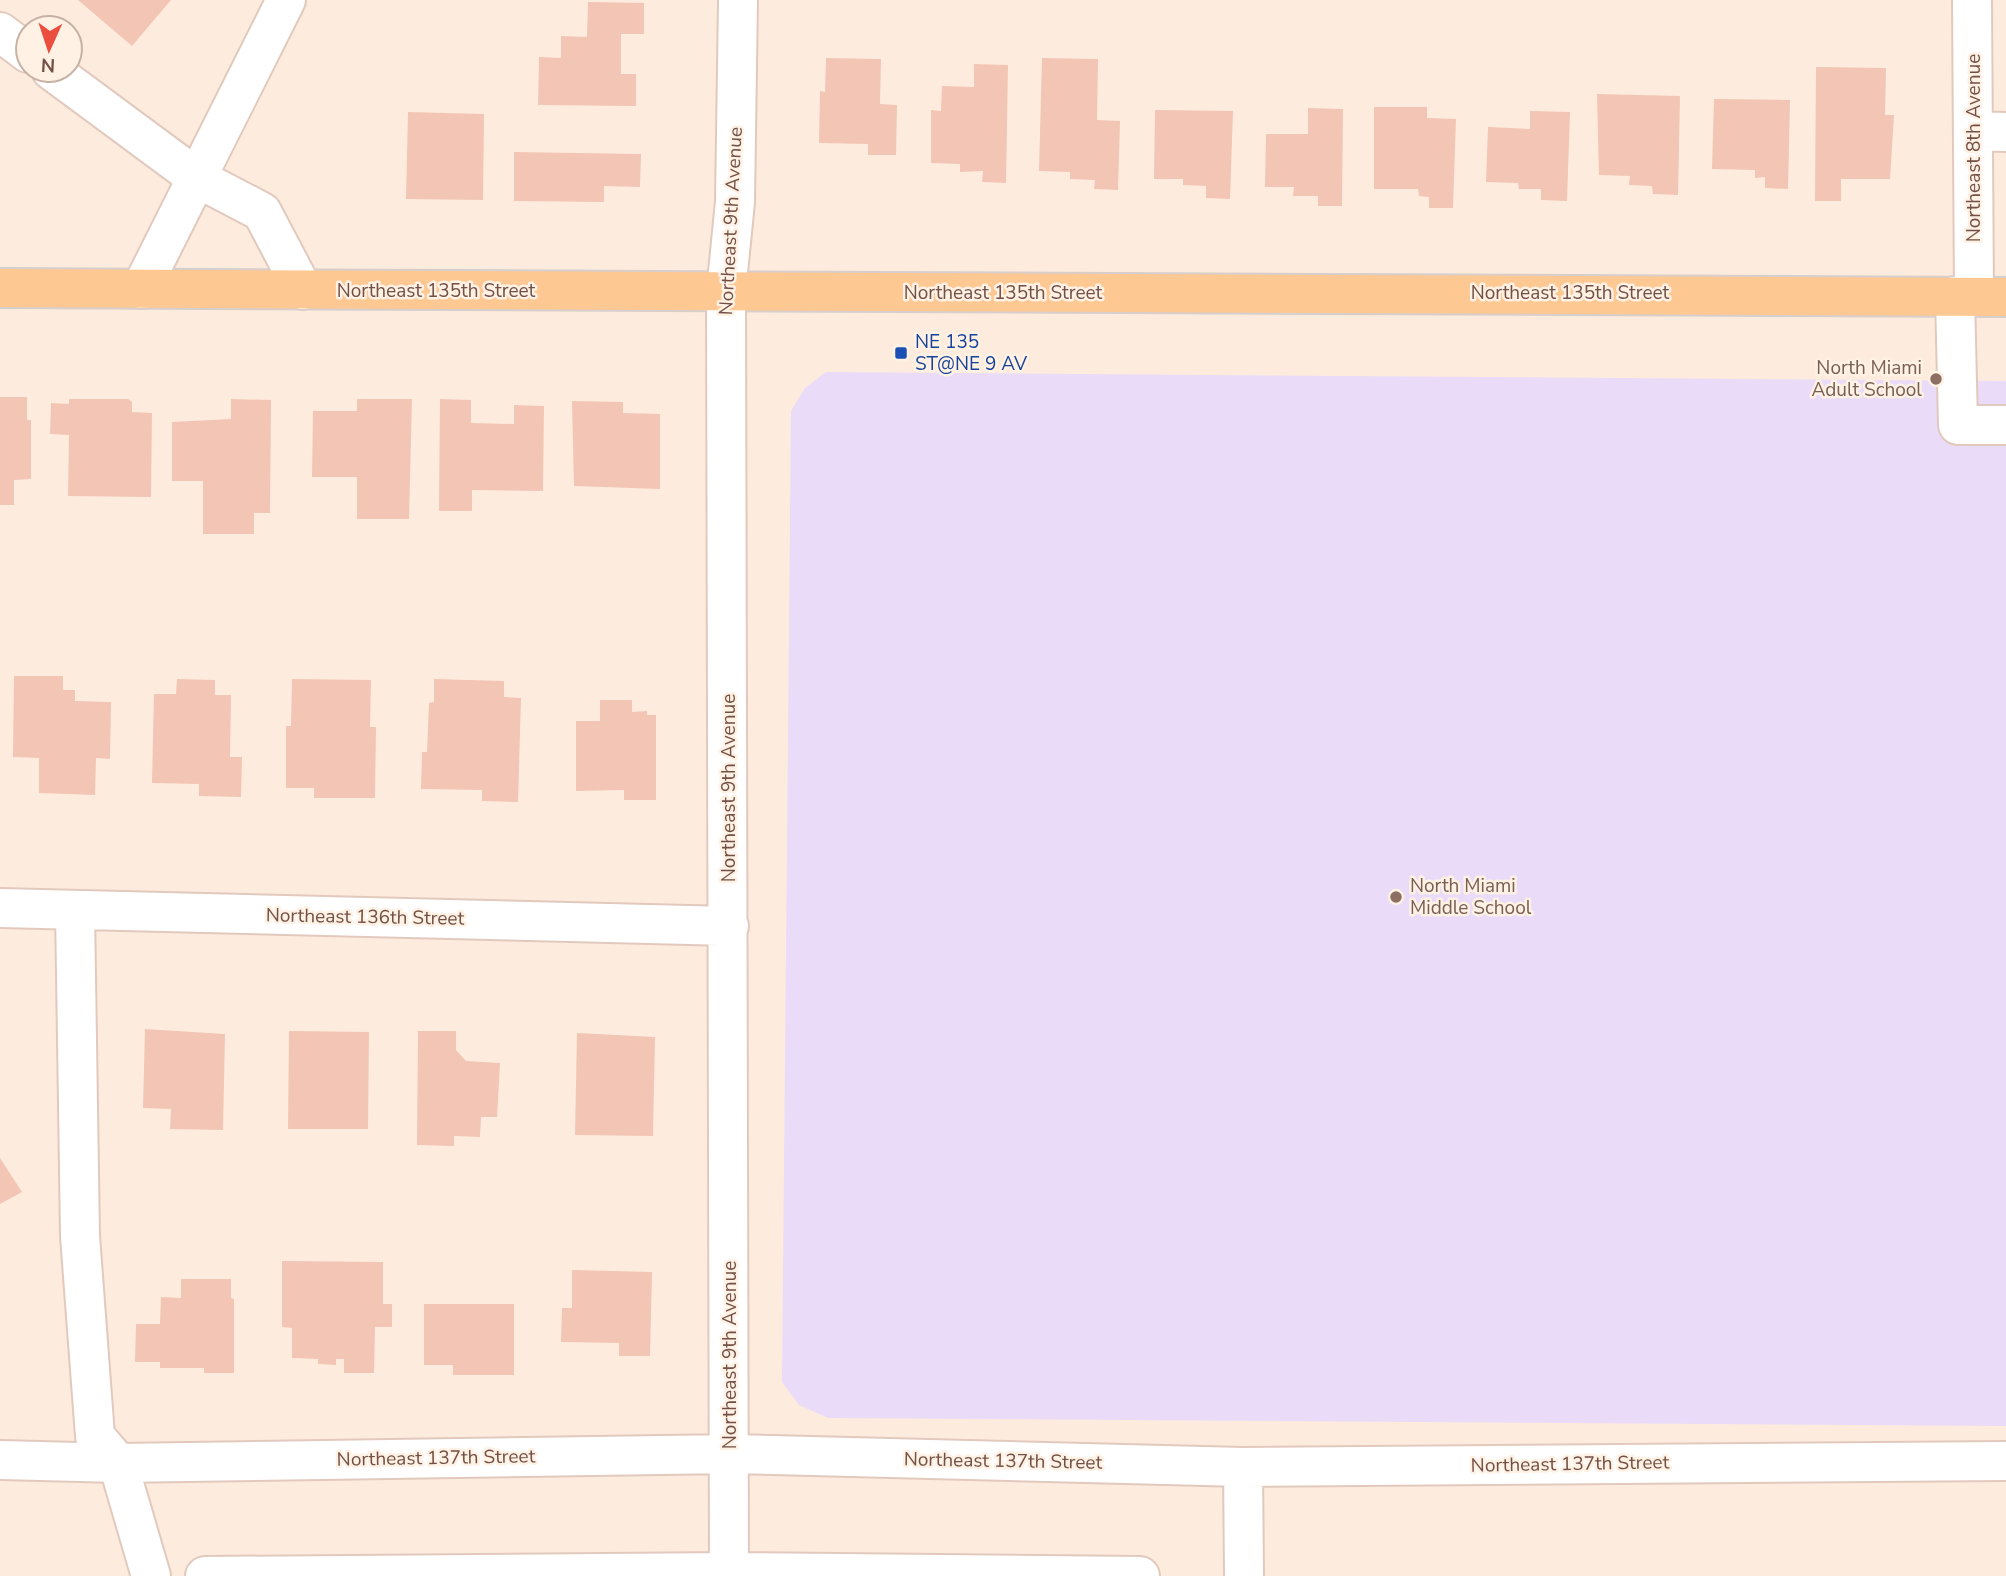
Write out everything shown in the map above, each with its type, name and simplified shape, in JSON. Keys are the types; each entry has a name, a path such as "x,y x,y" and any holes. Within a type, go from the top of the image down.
{"main road":[{"name":"Northeast 135th Street","path":"0,288 1978,296"}],"street":[{"path":"141,289 286,0"},
{"name":"Northeast 9th Avenue","path":"729,1574 726,292 734,202 738,0"},
{"name":"Northeast 8th Avenue","path":"1972,0 1990,131 1978,296 1958,425 2006,425"},
{"path":"70,84 197,178 261,212 303,290"},
{"name":"Northeast 136th Street","path":"0,908 729,926"},
{"path":"75,910 80,1237 95,1436 118,1463 151,1576"},
{"name":"Northeast 137th Street","path":"0,1460 118,1463 730,1454 1243,1467 2006,1461"},
{"path":"1243,1467 1244,1576"},
{"path":"205,1576 1140,1576"}],"shaded area":[{"name":"North Miami Middle School","path":"826,372 2006,381 2006,1426 828,1418 799,1405 782,1382 791,411 805,388"}],"building":[{"path":"78,0 171,0 132,46"},
{"path":"588,2 644,3 644,34 621,34 621,74 636,74 636,106 538,105 539,57 561,58 561,36 587,37"},
{"path":"826,58 881,59 880,104 897,105 896,155 868,155 868,144 819,143 820,91 825,92"},
{"path":"1042,58 1098,59 1097,120 1120,121 1118,190 1094,189 1095,180 1070,179 1070,172 1039,171"},
{"path":"974,64 1008,65 1006,183 982,182 983,171 960,172 960,164 931,163 931,110 941,111 942,86 974,87"},
{"path":"1816,67 1886,68 1885,115 1894,115 1890,179 1841,179 1841,201 1815,201"},
{"path":"1597,94 1680,96 1678,195 1653,194 1652,186 1629,185 1630,176 1599,175"},
{"path":"1714,99 1790,100 1788,189 1765,188 1765,177 1755,178 1755,170 1712,169"},
{"path":"1374,107 1427,107 1427,118 1456,119 1453,208 1429,208 1429,197 1419,196 1418,189 1374,189"},
{"path":"1308,108 1343,109 1342,206 1318,206 1318,196 1293,196 1294,187 1265,187 1266,134 1308,134"},
{"path":"1155,110 1233,111 1230,199 1206,198 1206,186 1183,185 1183,179 1154,179"},
{"path":"1530,111 1570,112 1567,201 1541,200 1541,189 1519,189 1518,183 1486,182 1488,127 1530,129"},
{"path":"408,112 484,114 483,200 406,199"},
{"path":"514,152 641,154 640,187 604,186 604,202 514,201"},
{"path":"0,397 27,397 27,420 31,420 31,479 14,480 14,505 0,505"},
{"path":"69,399 128,399 132,402 132,412 152,413 151,497 68,496 69,435 50,434 51,403 69,404"},
{"path":"231,399 271,400 270,513 254,513 254,534 203,534 203,481 172,481 172,422 231,419"},
{"path":"357,399 412,399 409,519 357,519 357,477 312,477 313,411 357,411"},
{"path":"440,399 471,400 471,423 514,424 514,405 544,406 543,491 472,490 472,511 439,511"},
{"path":"572,401 623,402 623,413 660,414 660,489 574,486"},
{"path":"14,676 63,676 63,690 75,690 75,701 111,702 110,759 96,758 95,795 39,793 39,758 13,757"},
{"path":"177,679 215,680 215,695 231,695 230,757 242,757 241,797 199,796 199,784 152,783 154,694 176,694"},
{"path":"292,679 371,680 370,727 376,727 375,798 314,798 314,788 286,788 286,726 291,726"},
{"path":"434,679 504,681 504,697 521,698 518,802 482,801 482,790 421,789 422,752 427,752 429,703 434,702"},
{"path":"600,700 632,700 632,712 647,711 647,715 656,715 656,800 624,800 624,790 576,791 576,721 600,721"},
{"path":"145,1029 225,1034 223,1130 170,1129 171,1109 143,1108"},
{"path":"289,1031 369,1032 368,1129 288,1129"},
{"path":"418,1031 456,1031 456,1050 466,1061 500,1063 497,1117 481,1117 480,1137 454,1136 454,1146 417,1145"},
{"path":"577,1033 655,1037 653,1136 575,1135"},
{"path":"0,1158 22,1192 0,1204"},
{"path":"282,1261 383,1262 383,1304 392,1304 392,1327 375,1327 374,1373 344,1373 344,1359 336,1359 336,1365 318,1364 318,1359 292,1358 292,1328 282,1327"},
{"path":"572,1270 652,1272 650,1356 619,1356 619,1343 561,1342 562,1308 572,1308"},
{"path":"181,1279 231,1279 231,1298 234,1299 234,1373 204,1373 204,1368 160,1368 160,1362 135,1362 136,1324 160,1324 161,1297 181,1298"},
{"path":"424,1304 514,1304 514,1375 453,1375 453,1365 424,1365"}],"place":[{"name":"NE 135 ST@NE 9 AV","path":"901,353"},
{"name":"North Miami Adult School","path":"1936,379"},
{"name":"North Miami Middle School","path":"1396,897"}]}
